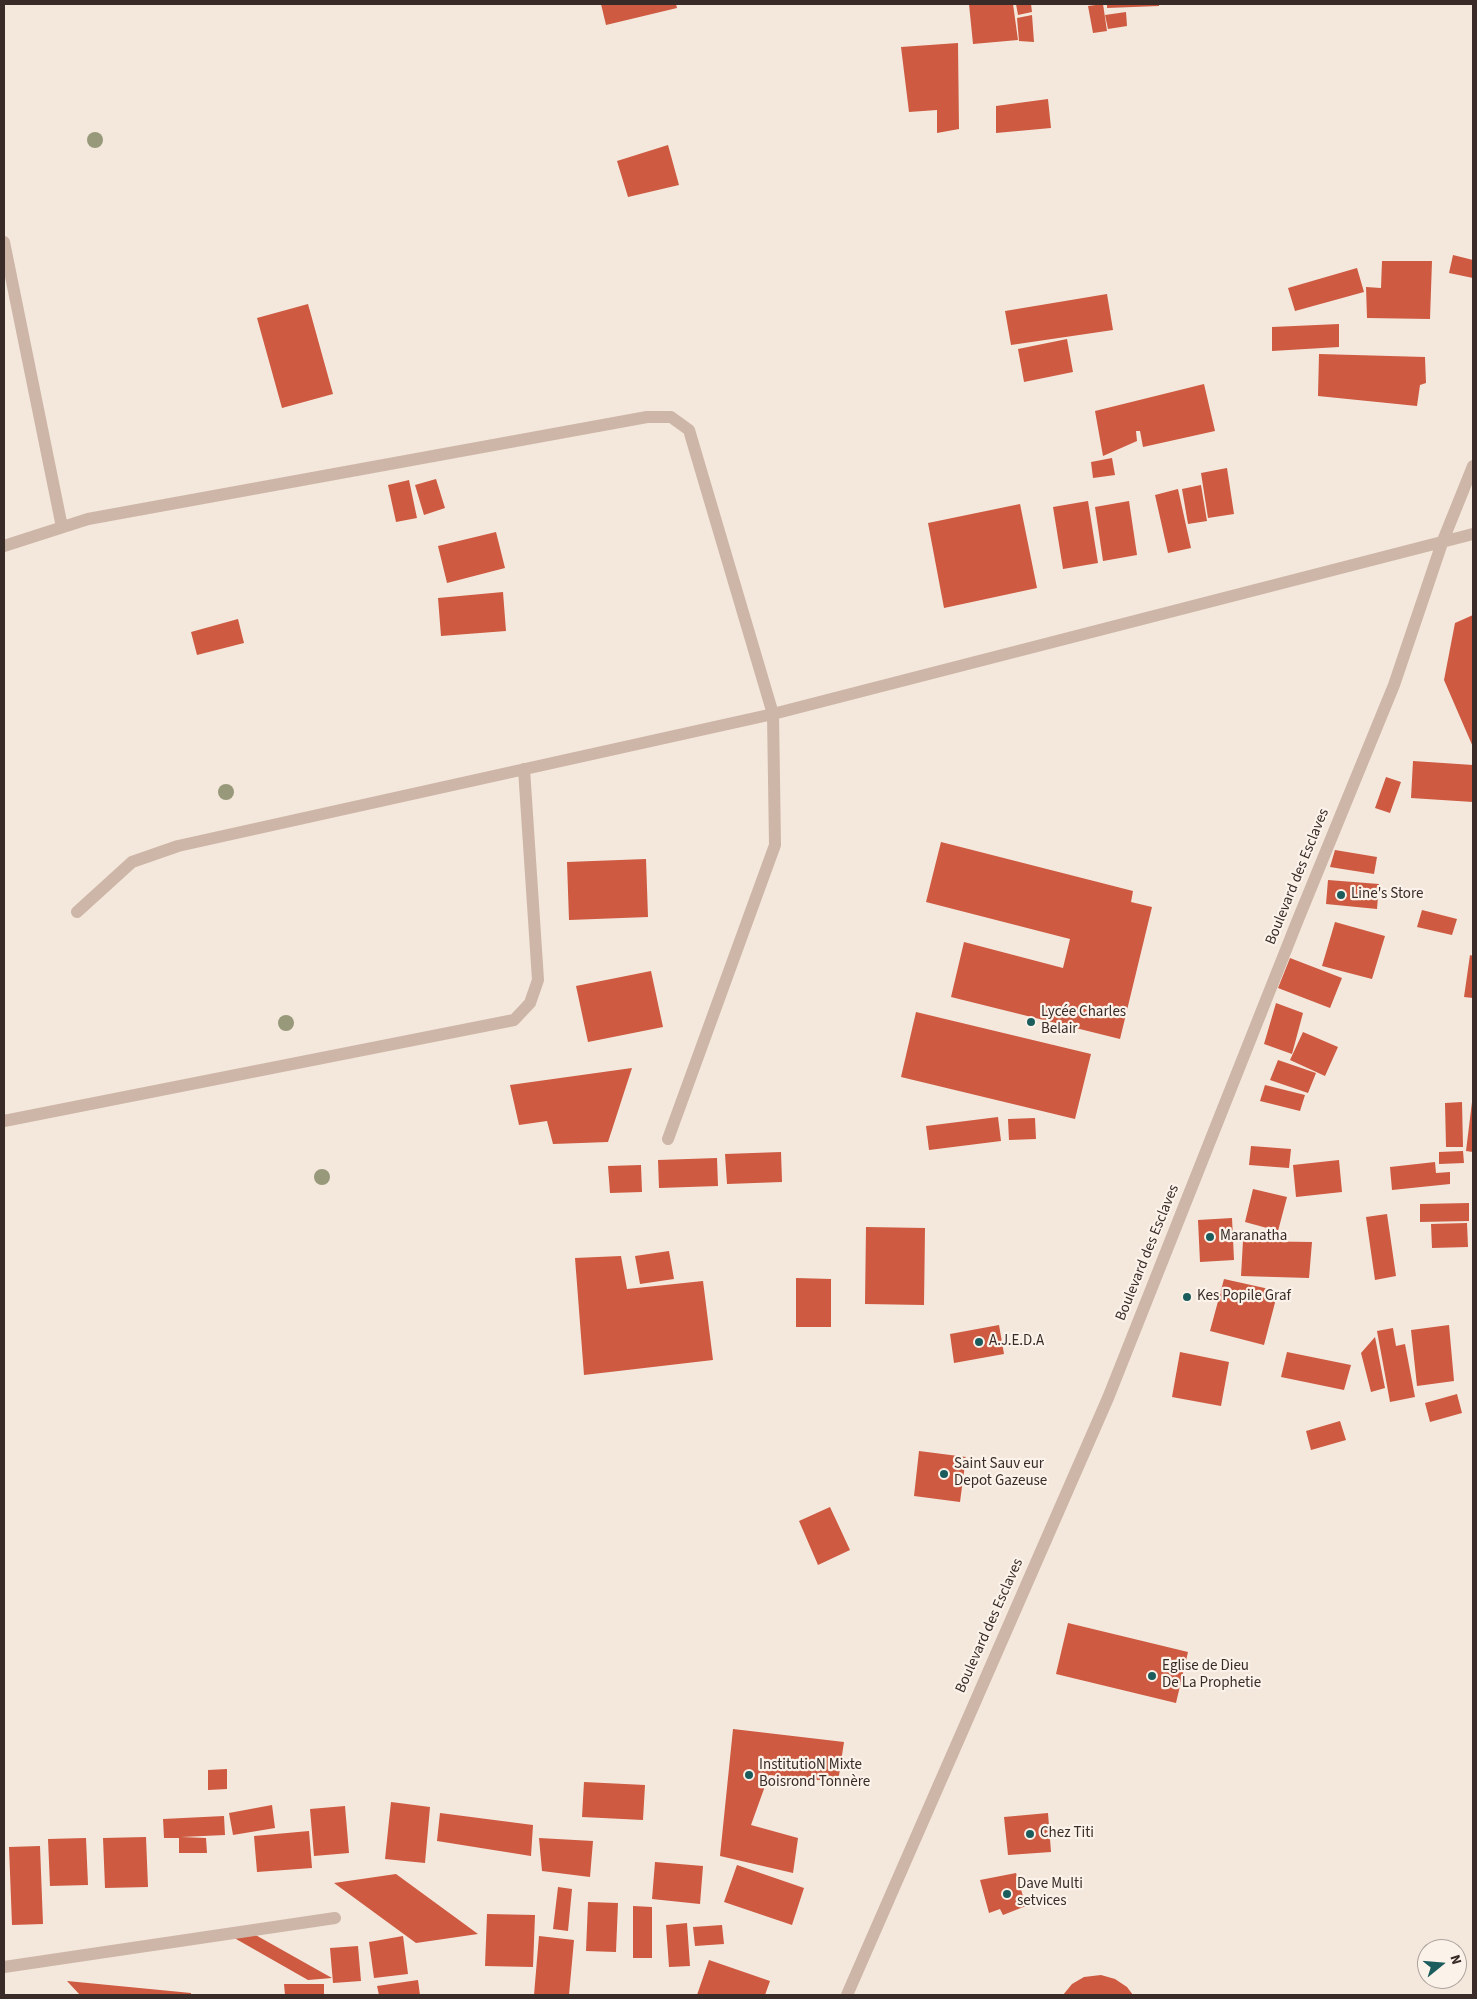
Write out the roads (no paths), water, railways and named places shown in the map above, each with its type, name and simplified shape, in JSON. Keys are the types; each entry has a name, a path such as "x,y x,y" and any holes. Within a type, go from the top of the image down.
{"street":[{"path":"4,242 62,527"},
{"path":"4,546 88,519 637,418 671,417 689,430 772,714 775,846 668,1139"},
{"name":"Boulevard des Esclaves","path":"847,1995 1108,1398 1297,922 1394,685 1442,543 1473,466"},
{"path":"77,912 132,862 178,846 772,714 1473,534"},
{"path":"4,1121 514,1020 530,1003 538,980 524,769"},
{"path":"4,1967 335,1918"}],"place":[{"name":"Line's Store","path":"1341,895"},
{"name":"Lycée Charles Belair","path":"1031,1022"},
{"name":"Maranatha","path":"1210,1237"},
{"name":"Kes Popile Graf","path":"1187,1297"},
{"name":"A.J.E.D.A","path":"979,1342"},
{"name":"Saint Sauv eur Depot Gazeuse","path":"944,1474"},
{"name":"Eglise de Dieu De La Prophetie","path":"1152,1676"},
{"name":"InstitutioN Mixte Boisrond Tonnère","path":"749,1775"},
{"name":"Chez Titi","path":"1030,1834"},
{"name":"Dave Multi setvices","path":"1007,1894"}]}
